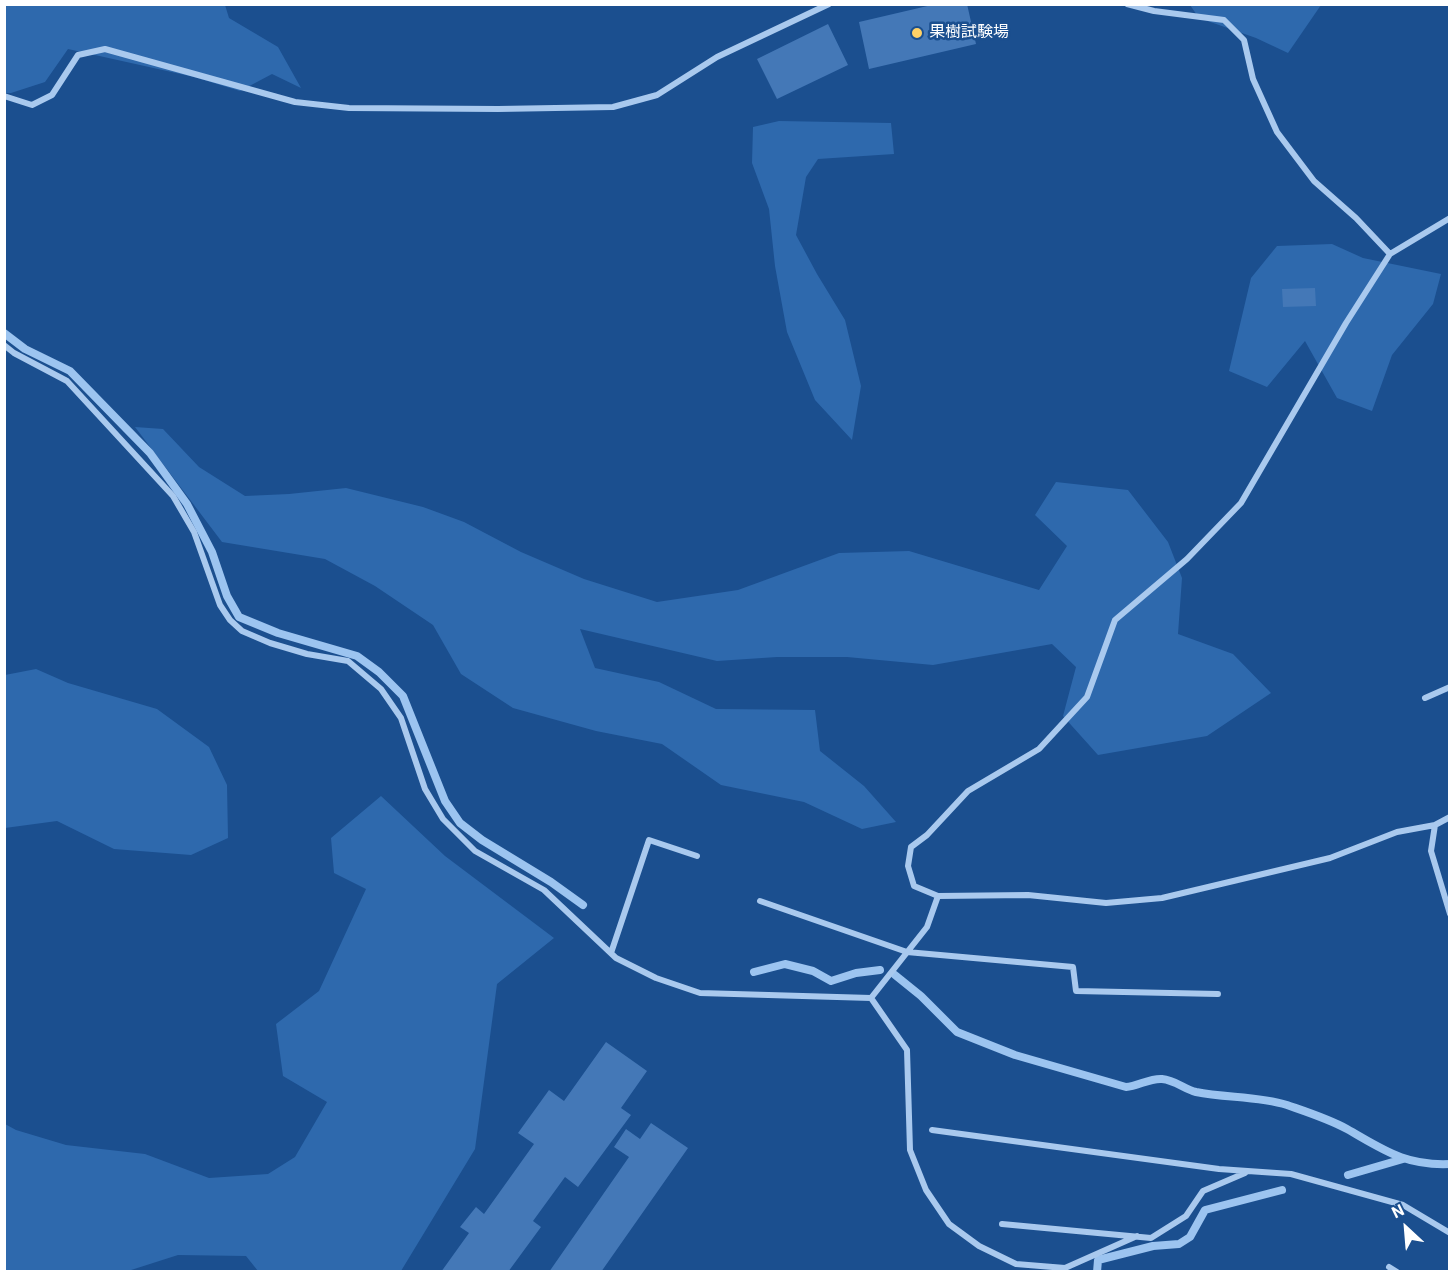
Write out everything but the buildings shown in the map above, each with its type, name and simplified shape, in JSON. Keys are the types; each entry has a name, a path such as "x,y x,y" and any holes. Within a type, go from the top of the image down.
{"street":[{"path":"4,96 32,105 52,95 78,55 105,49 295,102 338,107 498,109 613,107 657,95 717,57 829,4"},
{"path":"1127,4 1224,20 1244,40 1253,79 1277,132 1314,181 1356,218 1390,254"},
{"path":"1449,218 1390,254 1346,323 1241,503 1186,559 1116,620 1087,697 1039,749 968,791 927,835 912,847 908,866 914,886 938,896 1028,895 1106,903 1162,898 1330,858 1397,832 1435,825 1449,817"},
{"path":"4,345 14,353 67,381 173,496 194,532 220,605 230,620 242,631 270,643 307,654 348,660 381,688 401,718 425,789 443,819 475,851 544,890 616,958 656,978 700,993 870,998"},
{"path":"1425,698 1449,687"},
{"path":"1435,825 1431,851 1449,914"},
{"path":"611,953 649,840 697,856"},
{"path":"870,998 927,927 938,896"},
{"path":"760,901 907,952 1073,967 1076,991 1218,994"},
{"path":"870,998 907,1050 910,1150 926,1190 949,1224 979,1246 1016,1264 1065,1268 1137,1236"},
{"path":"932,1130 1219,1169 1291,1174 1403,1205 1449,1233"},
{"path":"1002,1224 1151,1238 1186,1216 1203,1191 1248,1171"},
{"path":"1389,1267 1396,1272"}],"shaded area":[{"path":"4,5 225,5 229,18 278,47 301,88 272,74 240,91 194,77 68,49 45,82 5,93"},
{"path":"1190,5 1321,5 1288,53 1256,38 1199,18"},
{"path":"779,121 891,123 894,154 818,159 806,177 796,235 845,320 861,386 852,440 815,400 787,332 775,266 769,209 752,163 753,127"},
{"path":"1332,244 1363,258 1441,274 1433,304 1392,355 1372,411 1337,398 1305,341 1267,387 1229,371 1251,278 1277,246"},
{"path":"135,427 163,429 199,467 245,496 346,488 423,507 464,522 521,552 584,579 657,602 738,590 839,553 909,551 1039,590 1067,546 1035,515 1056,482 1128,490 1168,542 1182,578 1178,634 1233,654 1271,693 1207,736 1098,755 1063,716 1076,667 1052,644 933,665 847,657 777,657 717,661 580,629 595,668 659,682 716,709 815,710 820,751 864,786 896,822 862,829 804,802 721,785 662,744 596,731 513,708 461,674 433,625 375,586 325,559 222,542"},
{"path":"36,669 68,683 157,709 209,747 227,785 228,838 191,855 114,849 57,821 5,828 5,675"},
{"path":"381,796 445,856 554,938 497,984 475,1149 401,1271 258,1271 246,1256 178,1255 128,1271 5,1271 5,1124 16,1130 66,1145 145,1154 209,1178 268,1174 295,1157 327,1102 283,1076 276,1024 319,991 366,889 334,873 331,838"}],"waterway":[{"path":"4,333 25,349 70,371 150,453 187,504 212,552 227,596 239,617 278,633 357,656 379,672 403,696 445,801 460,823 482,840 551,882 583,905"},
{"path":"754,972 785,964 813,971 831,981 856,973 880,970"},
{"path":"895,975 921,996 957,1032 1015,1055 1126,1087 1162,1079 1196,1092 1276,1102 1333,1122 1384,1150 1407,1159 1434,1164 1450,1164"},
{"path":"1348,1175 1403,1159"},
{"path":"1097,1272 1098,1260 1153,1246 1179,1244 1190,1237 1205,1210 1282,1190"}],"place":[{"name":"果樹試験場","path":"917,33"}]}
